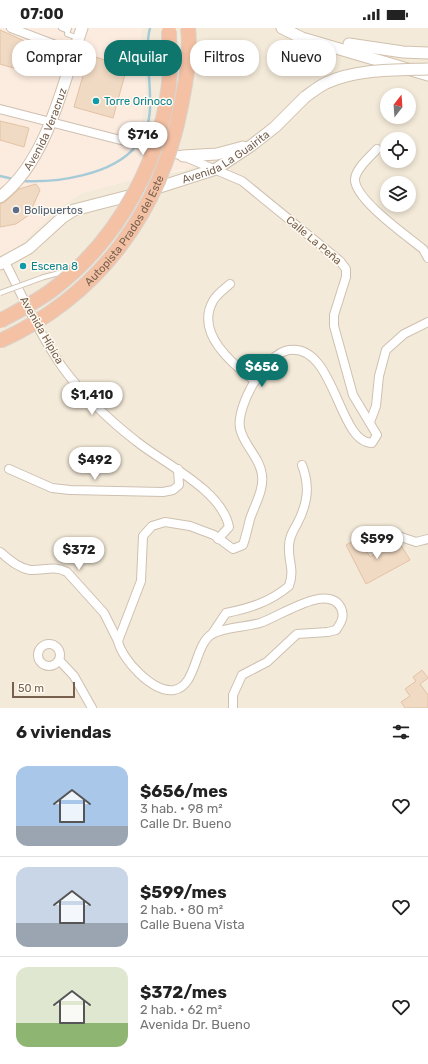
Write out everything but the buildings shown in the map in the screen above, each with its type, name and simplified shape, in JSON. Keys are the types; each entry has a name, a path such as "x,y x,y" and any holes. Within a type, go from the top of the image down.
{"highway":[{"name":"Autopista Prados del Este","path":"0,341 48,314 76,292 121,246 134,227 156,186 172,148 187,77 188,28"},
{"name":"Autopista Prados del Este","path":"0,321 53,290 77,268 114,227 133,198 146,169 160,128 167,98 170,70 169,31"}],"street":[{"path":"12,28 28,31 48,40"},
{"path":"283,28 351,45 403,52 428,53"},
{"path":"283,28 302,38 428,75"},
{"name":"Avenida La Guairita","path":"2,263 29,248 63,217 74,210 144,192 216,169 275,127 305,97 326,83 342,77 385,70 428,69"},
{"name":"Avenida Veracruz","path":"0,197 12,187 27,170 38,153 66,76"},
{"name":"Calle La Peña","path":"0,109 183,156 216,169 242,181 340,261 346,269 346,277 337,305 334,326 353,395 365,417 370,422"},
{"path":"183,156 230,152 258,140"},
{"path":"377,149 358,171 355,178 356,185 368,202 423,249 428,258"},
{"name":"Avenida Hípica","path":"2,263 41,333 64,369 93,403 112,421 155,456 178,469 196,482 227,516 229,527 218,539"},
{"path":"230,284 214,299 210,308 208,327 217,346 244,372 255,380"},
{"path":"118,641 140,581 142,544 147,530 152,526 165,522 190,526 214,535 233,550 242,545 262,487 262,474 259,463 240,429 242,411 255,380 276,356 285,350 295,349 304,351 326,373 354,431 361,440 367,443 372,443 377,435 370,422 376,406 379,376 386,350 404,334 428,322"},
{"path":"0,552 18,566 24,568 39,570 60,568 67,572 104,613 123,652 141,675 161,688 174,690 186,682 205,642 226,612 248,609 271,599 289,586 292,568 288,546 291,534 303,511 307,497 307,479 302,465"},
{"path":"9,469 52,488 70,490 163,492 173,490 179,485 178,469"},
{"path":"398,536 416,542 428,539"},
{"path":"212,634 260,623 316,598 332,599 339,603 343,610 343,617 336,630 297,634 267,662 242,675 233,695 233,708"},
{"path":"59,660 74,676 92,708"}],"lane":[{"path":"61,28 69,29 67,34 80,33"},
{"path":"0,293 44,276 77,268"}],"shaded area":[{"path":"0,28 142,28 141,40 104,40 104,76 145,76 146,92 138,143 200,166 128,181 82,193 59,208 23,242 12,250 0,255"},
{"path":"142,28 428,28 428,708 0,708 0,255 12,250 23,242 59,208 82,193 128,181 186,170 138,143 146,92 145,76 182,76 182,40 141,40"}],"waterway":[{"path":"139,142 146,131 149,118 150,88 148,42 150,28"},
{"path":"22,181 51,180 83,175 113,164 126,156 136,146"},
{"path":"0,176 13,179"}],"place":[{"name":"Torre Orinoco","path":"96,101"},
{"name":"Bolipuertos","path":"16,210"},
{"name":"Escena 8","path":"23,266"}]}
